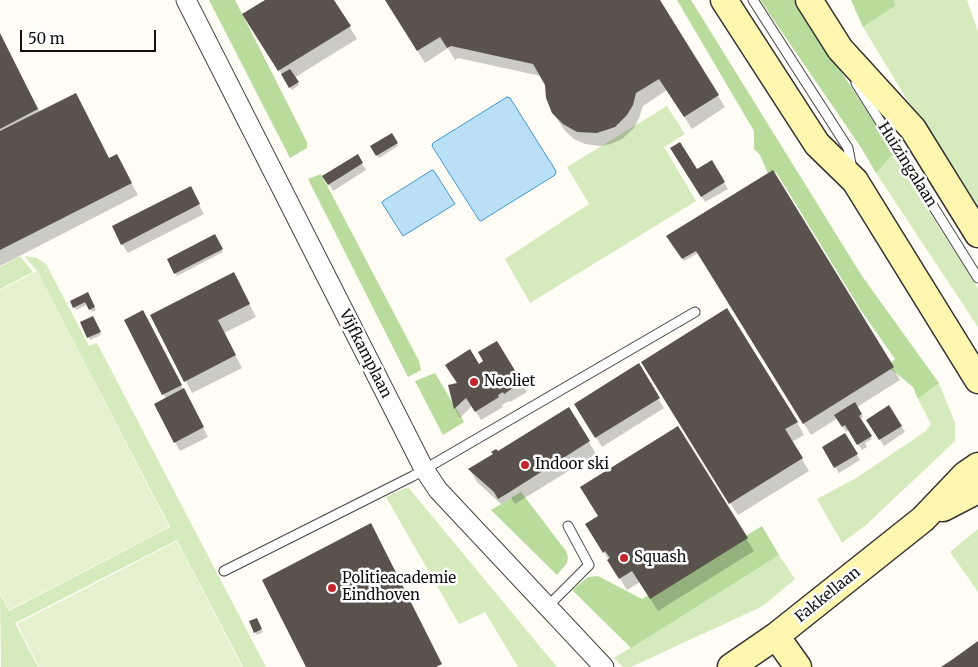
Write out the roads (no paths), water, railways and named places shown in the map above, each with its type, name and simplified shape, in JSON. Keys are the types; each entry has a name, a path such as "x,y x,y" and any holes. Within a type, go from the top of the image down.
{"main road":[{"path":"724,0 816,144 854,181 978,380"},
{"name":"Huizingalaan","path":"809,0 840,49 913,129 978,234"},
{"name":"Fakkellaan","path":"731,667 776,636 923,519 965,475 978,466"},
{"name":"Fakkellaan","path":"923,519 978,490"},
{"path":"776,636 798,667"}],"street":[{"name":"Vijfkamplaan","path":"186,0 424,469 438,490 604,667"}],"lane":[{"path":"753,0 848,148 854,181"},
{"name":"Huizingalaan","path":"840,49 857,85 978,278"},
{"path":"224,572 383,492 695,312"},
{"path":"547,607 589,564 568,526"}],"water":[{"path":"507,97 510,98 556,171 555,175 481,221 432,146 433,143"},
{"path":"432,170 455,204 403,236 382,203"}],"place":[{"name":"Neoliet","path":"474,382"},
{"name":"Indoor ski","path":"525,465"},
{"name":"Squash","path":"624,558"},
{"name":"Politieacademie Eindhoven","path":"332,588"}]}
